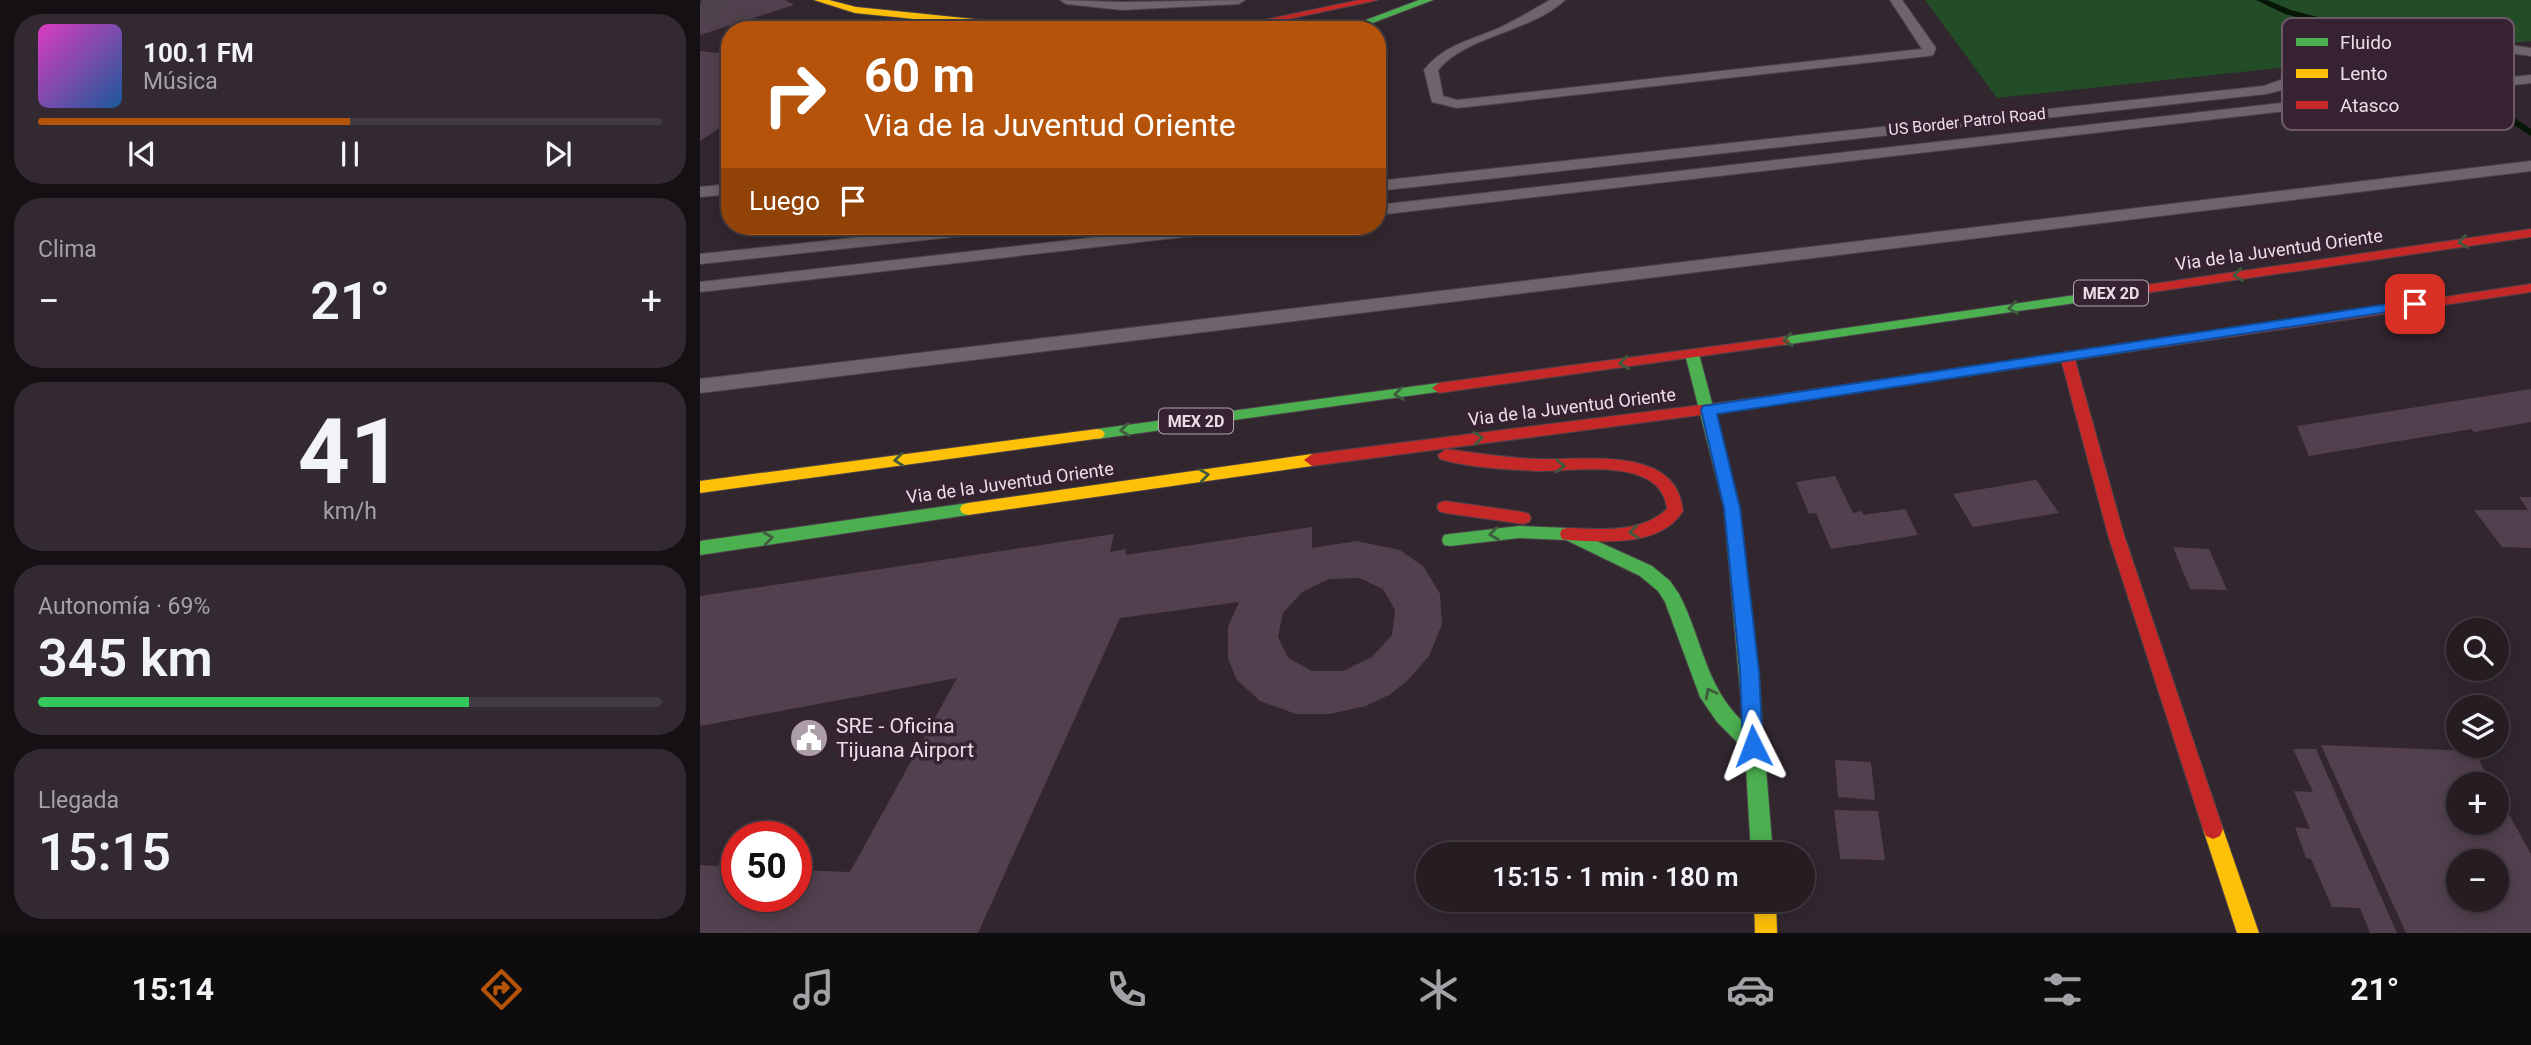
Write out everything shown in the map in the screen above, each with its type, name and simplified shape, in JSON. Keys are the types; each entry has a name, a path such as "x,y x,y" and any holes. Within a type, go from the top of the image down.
{"main road":[{"path":"819,0 855,10 964,21"},
{"path":"1275,21 1373,0"},
{"path":"1370,21 1428,0"},
{"name":"Via de la Juventud Oriente","path":"700,487 1692,354 2531,233"},
{"name":"Via de la Juventud Oriente","path":"700,548 1395,448 1709,410 2531,288"},
{"path":"1692,354 1709,410 1732,508 1749,671 1761,842"},
{"path":"2067,356 2084,430 2137,607 2248,933"},
{"path":"1395,448 1511,464 1628,469 1647,473 1661,480 1673,494 1676,503 1667,522 1653,528 1606,534 1519,532 1450,540"},
{"path":"1446,514 1505,515 1545,524 1646,571 1664,586 1677,608 1707,691 1724,716 1753,746"},
{"path":"1765,912 1766,933"}],"lane":[{"path":"1066,0 1122,6 1239,0"},
{"path":"1559,0 1504,30 1447,53 1438,60 1431,70 1437,99 1457,104 1928,52 1929,48 1924,39 1896,0"},
{"name":"US Border Patrol Road","path":"1386,185 2266,90 2282,85"},
{"path":"2514,85 2531,95"},
{"path":"1386,209 2282,108"},
{"path":"700,386 2531,166"},
{"path":"700,191 721,189"},
{"path":"700,260 927,235"},
{"path":"700,287 1158,235"}],"green space":[{"path":"1925,0 2531,0 2531,41 2514,43 2514,18 2282,18 2282,68 1997,98"}],"building":[{"path":"715,0 785,0 794,5 744,21 721,21 721,28 700,35 700,5"},
{"path":"700,51 721,53 721,127 700,141"},
{"path":"2531,389 2531,422 2474,432 2472,429 2309,456 2297,426"},
{"path":"1835,476 1853,513 1862,511 1863,515 1905,509 1918,535 1831,549 1816,513 1809,514 1796,482"},
{"path":"2036,480 2059,513 1973,527 1953,494"},
{"path":"2519,497 2531,497 2531,548 2502,547 2474,510 2528,510"},
{"path":"1312,527 1312,548 1357,541 1400,550 1424,567 1440,594 1442,624 1429,656 1407,681 1389,695 1366,706 1330,714 1296,714 1260,701 1237,680 1228,659 1228,627 1239,602 1120,618 978,933 700,933 700,865 721,866 721,912 812,912 812,871 850,872 957,678 700,726 700,596 1114,534 1110,552 1126,549 1126,555","holes":["1359,578 1383,589 1395,610 1392,635 1372,657 1343,671 1312,671 1288,658 1278,637 1283,613 1302,592 1329,579"]},
{"path":"2173,547 2209,549 2227,590 2190,589"},
{"path":"2321,745 2446,750 2446,758 2478,758 2485,772 2446,772 2446,835 2509,835 2509,815 2531,854 2531,933 2406,933"},
{"path":"2293,749 2316,749 2397,933 2370,933 2360,908 2332,907 2311,859 2306,858 2295,827 2310,829 2294,791 2313,792"},
{"path":"1835,760 1871,762 1875,800 1838,797"},
{"path":"1834,810 1878,811 1885,860 1840,859"}],"waterway":[{"path":"2260,0 2311,18"},
{"path":"2514,122 2531,133"}],"tunnel":[{"path":"700,3 730,21"}],"traffic: fast":[{"path":"1369,21 1428,0"},
{"path":"1783,341 2146,289"},
{"path":"1692,354 1732,508 1749,671 1761,842"},
{"path":"1097,434 1439,388"},
{"path":"700,548 968,509"},
{"path":"1450,540 1519,532 1568,534 1646,571 1664,586 1673,599 1707,691 1724,716 1753,745"}],"traffic: slow":[{"path":"819,0 855,10 964,21"},
{"path":"1733,406 2162,343"},
{"path":"700,487 1097,434"},
{"path":"968,509 1312,460"},
{"path":"2213,829 2248,933"},
{"path":"1765,912 1766,933"}],"traffic: jam":[{"path":"1267,21 1373,0"},
{"path":"2146,289 2531,233"},
{"path":"2162,343 2531,288"},
{"path":"1439,388 1783,341"},
{"path":"2067,356 2116,535 2213,829"},
{"path":"1312,460 1733,406"},
{"path":"1446,455 1537,465 1597,464 1627,467 1642,470 1660,479 1668,486 1672,495 1675,511 1653,527 1626,534 1568,534"},
{"path":"1445,507 1523,518"}],"place":[{"name":"SRE - Oficina Tijuana Airport","path":"809,738"}],"route":[{"path":"1753,746 1749,671 1732,508 1709,410 2415,304"}]}
